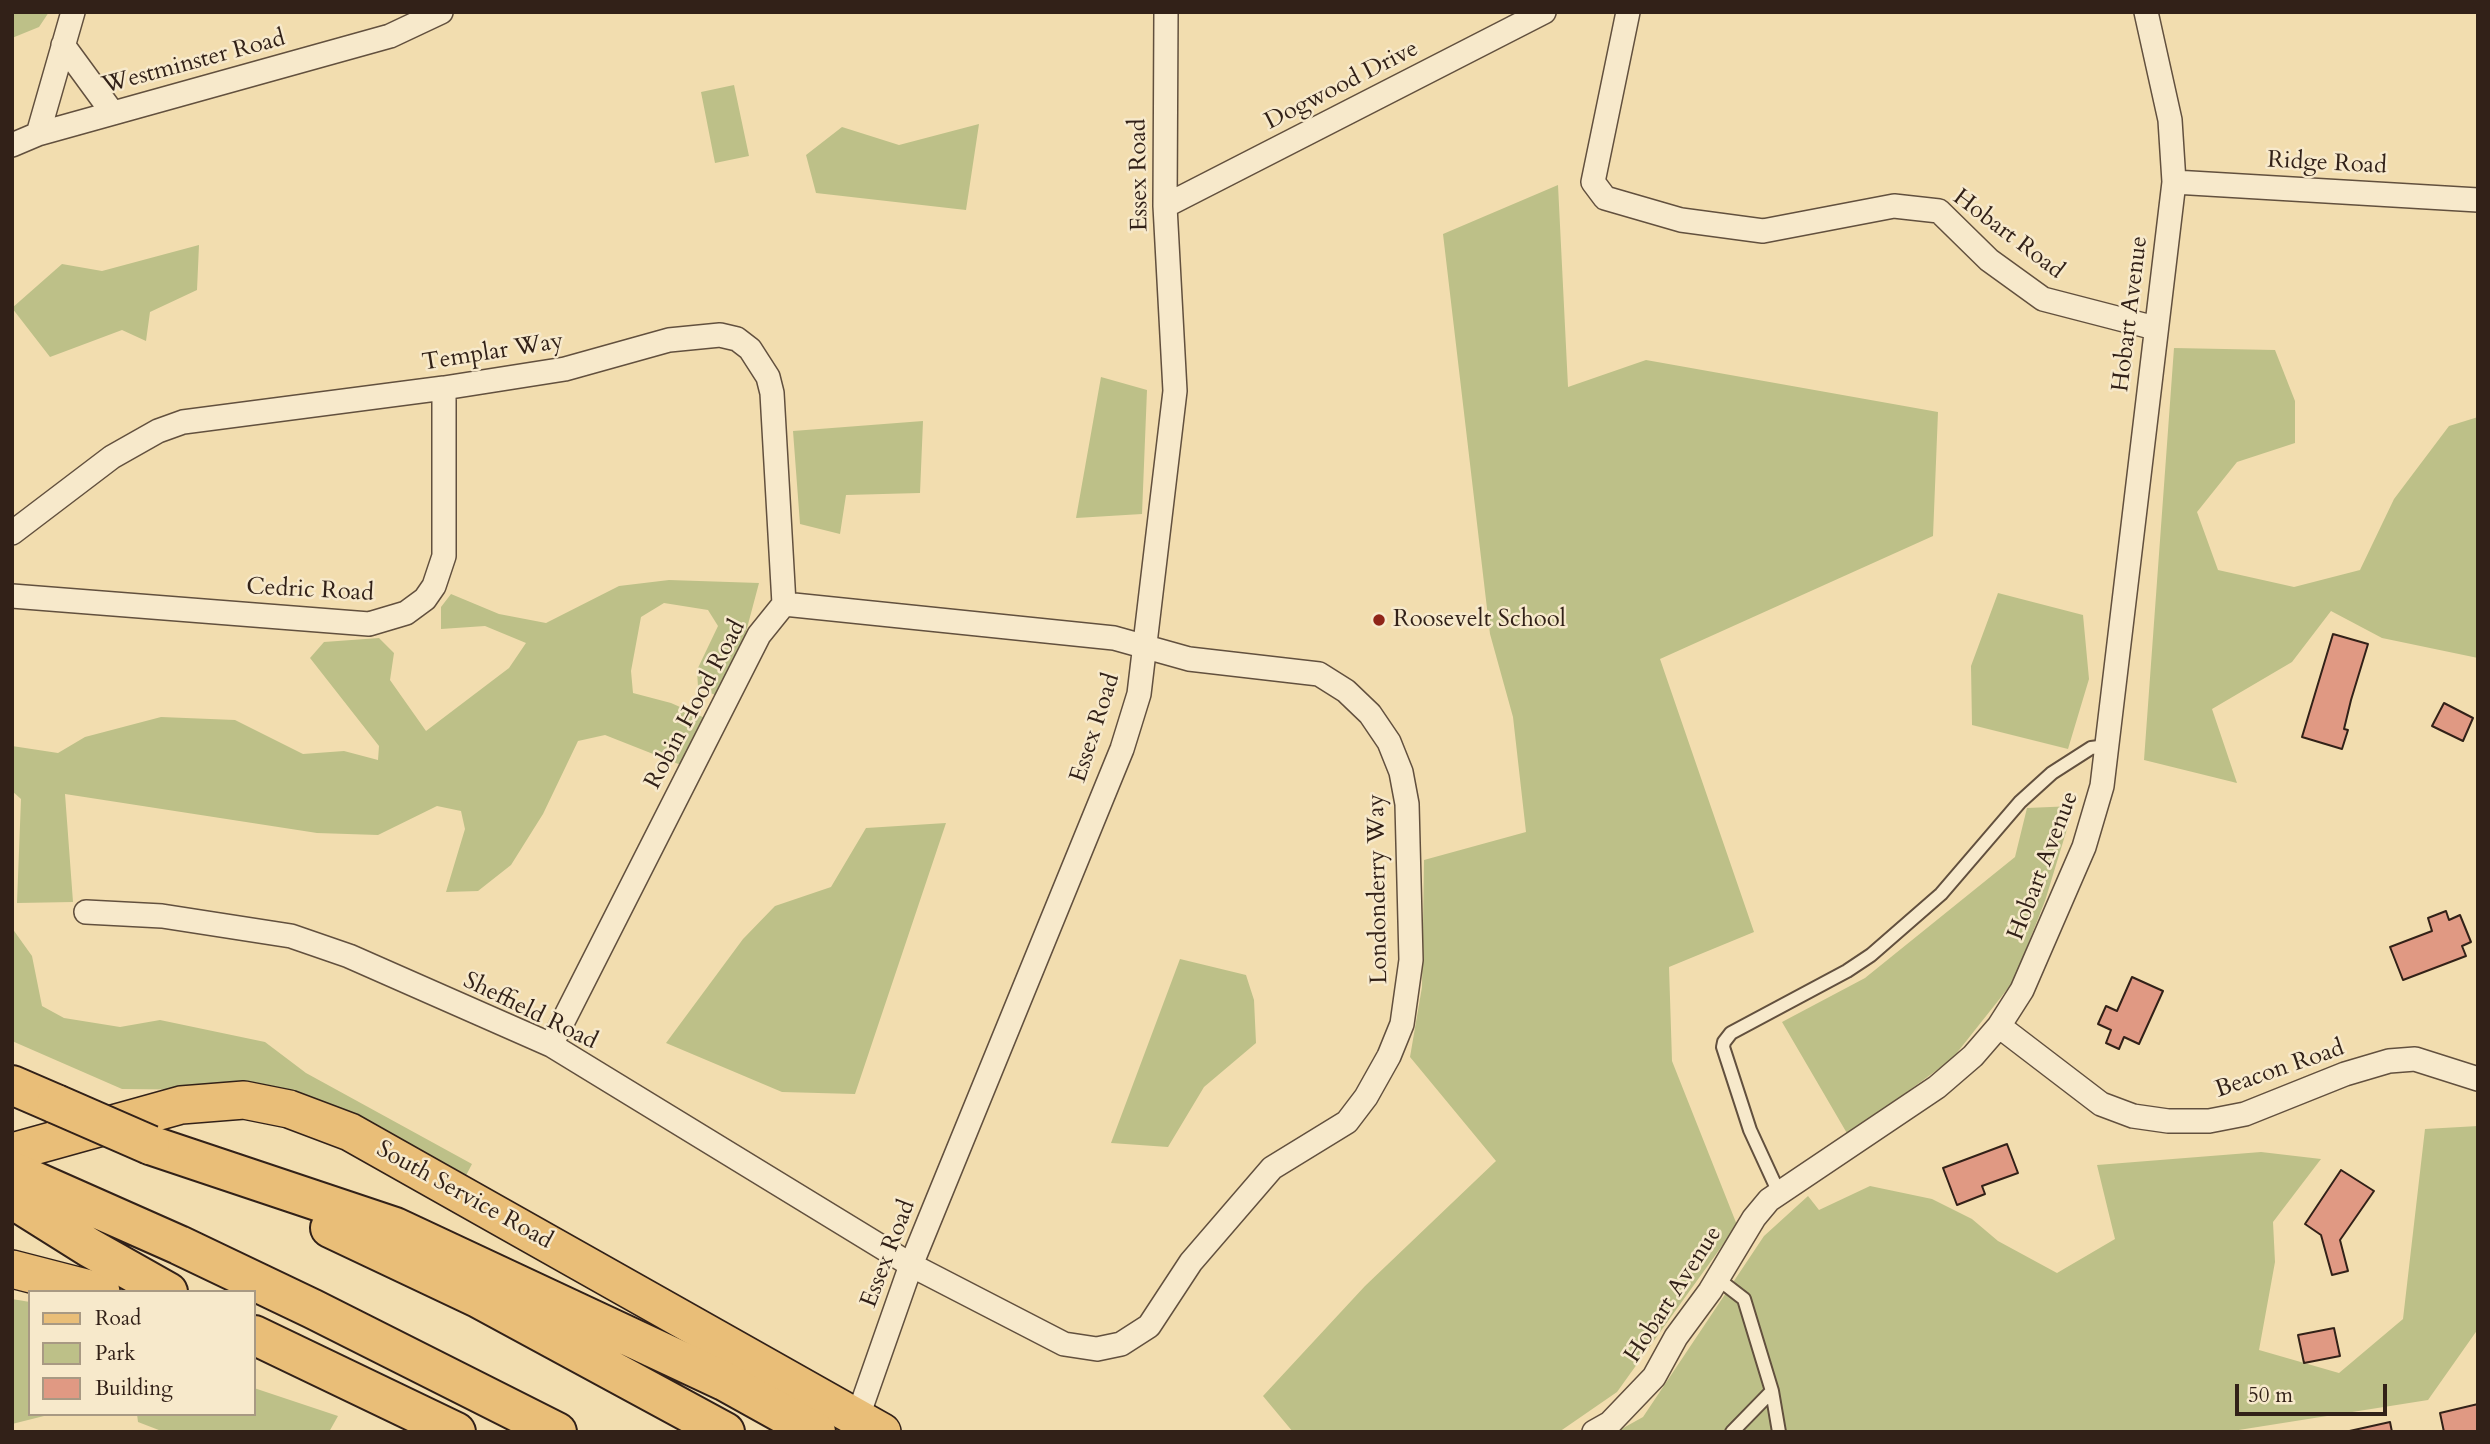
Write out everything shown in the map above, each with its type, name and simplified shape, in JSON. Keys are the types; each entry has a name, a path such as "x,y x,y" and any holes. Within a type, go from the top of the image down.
{"highway":[{"path":"12,1086 150,1145 478,1298 724,1432"},
{"path":"150,1145 396,1227 724,1381 816,1432"},
{"path":"18,1176 90,1248 164,1290"},
{"path":"18,1176 313,1309 558,1432"},
{"path":"256,1336 456,1432"}],"main road":[{"name":"South Service Road","path":"18,1176 181,1105 244,1100 289,1110 350,1132 870,1424"},
{"path":"12,1269 93,1290"},
{"path":"256,1354 443,1432"}],"street":[{"path":"38,134 73,12"},
{"name":"Westminster Road","path":"12,145 38,134 112,112 390,36 441,12"},
{"name":"Essex Road","path":"870,1424 911,1265 1122,749 1139,694 1175,391 1165,206 1166,12"},
{"name":"Dogwood Drive","path":"1165,206 1544,12"},
{"name":"Hobart Road","path":"1628,12 1593,182 1605,198 1681,220 1763,231 1894,206 1939,211 1989,260 2043,299 2155,328"},
{"name":"Hobart Avenue","path":"1594,1432 1610,1423 1654,1377 1676,1337 1718,1279 1754,1218 1779,1193 1937,1087 1973,1056 1999,1026 2037,958 2084,847 2102,786 2174,182 2170,120 2146,12"},
{"path":"63,45 112,112"},
{"name":"Ridge Road","path":"2174,182 2478,200"},
{"name":"Templar Way","path":"12,533 112,457 158,431 183,422 444,388 565,369 668,340 720,335 737,338 760,362 772,393 784,604"},
{"name":"Cedric Road","path":"12,596 369,624 406,614 425,599 434,586 444,556 444,388"},
{"path":"784,604 1114,638 1145,648"},
{"name":"Robin Hood Road","path":"551,1045 758,635 784,604"},
{"name":"Londonderry Way","path":"911,1265 1064,1344 1097,1349 1121,1344 1149,1326 1191,1262 1272,1168 1347,1122 1366,1097 1402,1024 1411,960 1407,804 1401,772 1380,727 1359,702 1319,674 1189,659 1145,648"},
{"name":"Sheffield Road","path":"86,912 162,916 291,936 349,956 551,1045 911,1265"},
{"name":"Beacon Road","path":"1999,1026 2101,1104 2133,1116 2168,1121 2209,1121 2245,1114 2345,1074 2389,1061 2415,1059 2478,1079"}],"lane":[{"path":"1779,1193 1751,1130 1723,1047 1724,1042 1731,1033 1847,971 1871,955 1941,894 2020,802 2052,773 2091,748 2106,746"},
{"path":"1718,1279 1744,1299 1772,1391 1779,1432"},
{"path":"1732,1432 1772,1391"}],"green space":[{"path":"12,12 49,12 39,27 12,38"},
{"path":"734,85 749,156 715,163 701,92"},
{"path":"979,124 966,210 816,193 806,155 842,127 899,145"},
{"path":"1558,185 1568,387 1646,360 1938,412 1933,536 1660,659 1754,932 1669,967 1672,1061 1737,1225 1617,1392 1559,1432 1293,1432 1263,1396 1365,1286 1496,1161 1410,1057 1422,987 1424,860 1526,832 1513,717 1490,634 1443,234"},
{"path":"199,245 197,290 150,312 146,341 122,330 50,357 12,308 62,264 102,271"},
{"path":"2174,348 2275,350 2295,401 2295,443 2237,462 2197,512 2218,570 2294,587 2360,570 2394,499 2449,426 2478,417 2478,658 2382,638 2331,611 2292,662 2212,709 2237,783 2144,760"},
{"path":"1101,377 1147,390 1142,514 1076,518"},
{"path":"923,421 920,493 846,495 840,534 800,524 793,431"},
{"path":"669,580 759,583 746,632 717,696 698,687 697,670 718,626 708,610 664,603 641,617 631,671 633,693 671,703 705,718 681,765 605,735 578,741 543,814 511,865 478,891 446,892 465,829 461,811 437,806 378,835 317,833 65,794 73,902 17,903 21,799 12,791 12,746 58,753 85,737 161,717 235,720 303,754 344,751 378,760 379,746 310,658 324,642 379,638 394,653 390,680 426,731 509,668 526,643 485,626 441,629 441,607 451,594 499,614 546,623 619,586"},
{"path":"1998,593 2083,615 2089,679 2068,749 1972,725 1971,666"},
{"path":"2074,806 2045,901 2013,982 1952,1059 1848,1135 1782,1022 1865,978 2015,857 2027,808"},
{"path":"946,823 855,1094 782,1092 666,1043 743,939 775,906 831,887 866,828"},
{"path":"12,928 32,956 42,1006 64,1018 120,1027 160,1020 265,1042 306,1073 472,1164 460,1187 221,1090 122,1089 12,1041"},
{"path":"1180,959 1246,975 1254,1000 1256,1043 1204,1087 1168,1147 1111,1143"},
{"path":"2478,1126 2478,1329 2428,1400 2226,1432 1616,1432 1643,1417 1764,1236 1808,1196 1819,1210 1870,1186 1932,1199 1972,1219 1998,1241 2057,1273 2115,1239 2097,1165 2261,1152 2321,1159 2273,1222 2275,1262 2259,1350 2339,1373 2403,1319 2425,1129"},
{"path":"12,1299 28,1302 28,1416 44,1416 12,1424"},
{"path":"256,1389 338,1416 329,1432 164,1432 138,1422 137,1416 256,1416"}],"building":[{"path":"2333,634 2368,644 2351,700 2344,729 2348,730 2342,749 2302,737"},
{"path":"2444,703 2473,718 2463,741 2432,726"},
{"path":"2446,911 2449,920 2460,915 2471,942 2462,946 2466,956 2403,980 2390,947 2432,931 2428,918"},
{"path":"2132,977 2163,991 2139,1044 2124,1037 2119,1049 2106,1043 2111,1030 2098,1024 2106,1006 2117,1011"},
{"path":"2007,1144 2018,1173 1982,1186 1985,1194 1957,1205 1943,1168"},
{"path":"2341,1170 2374,1191 2340,1240 2348,1271 2332,1275 2321,1235 2305,1224"},
{"path":"2334,1328 2340,1356 2304,1363 2298,1335"},
{"path":"2478,1404 2478,1432 2444,1432 2440,1413"},
{"path":"2390,1422 2392,1432 2345,1432"}],"place":[{"name":"Roosevelt School","path":"1379,620"}]}
